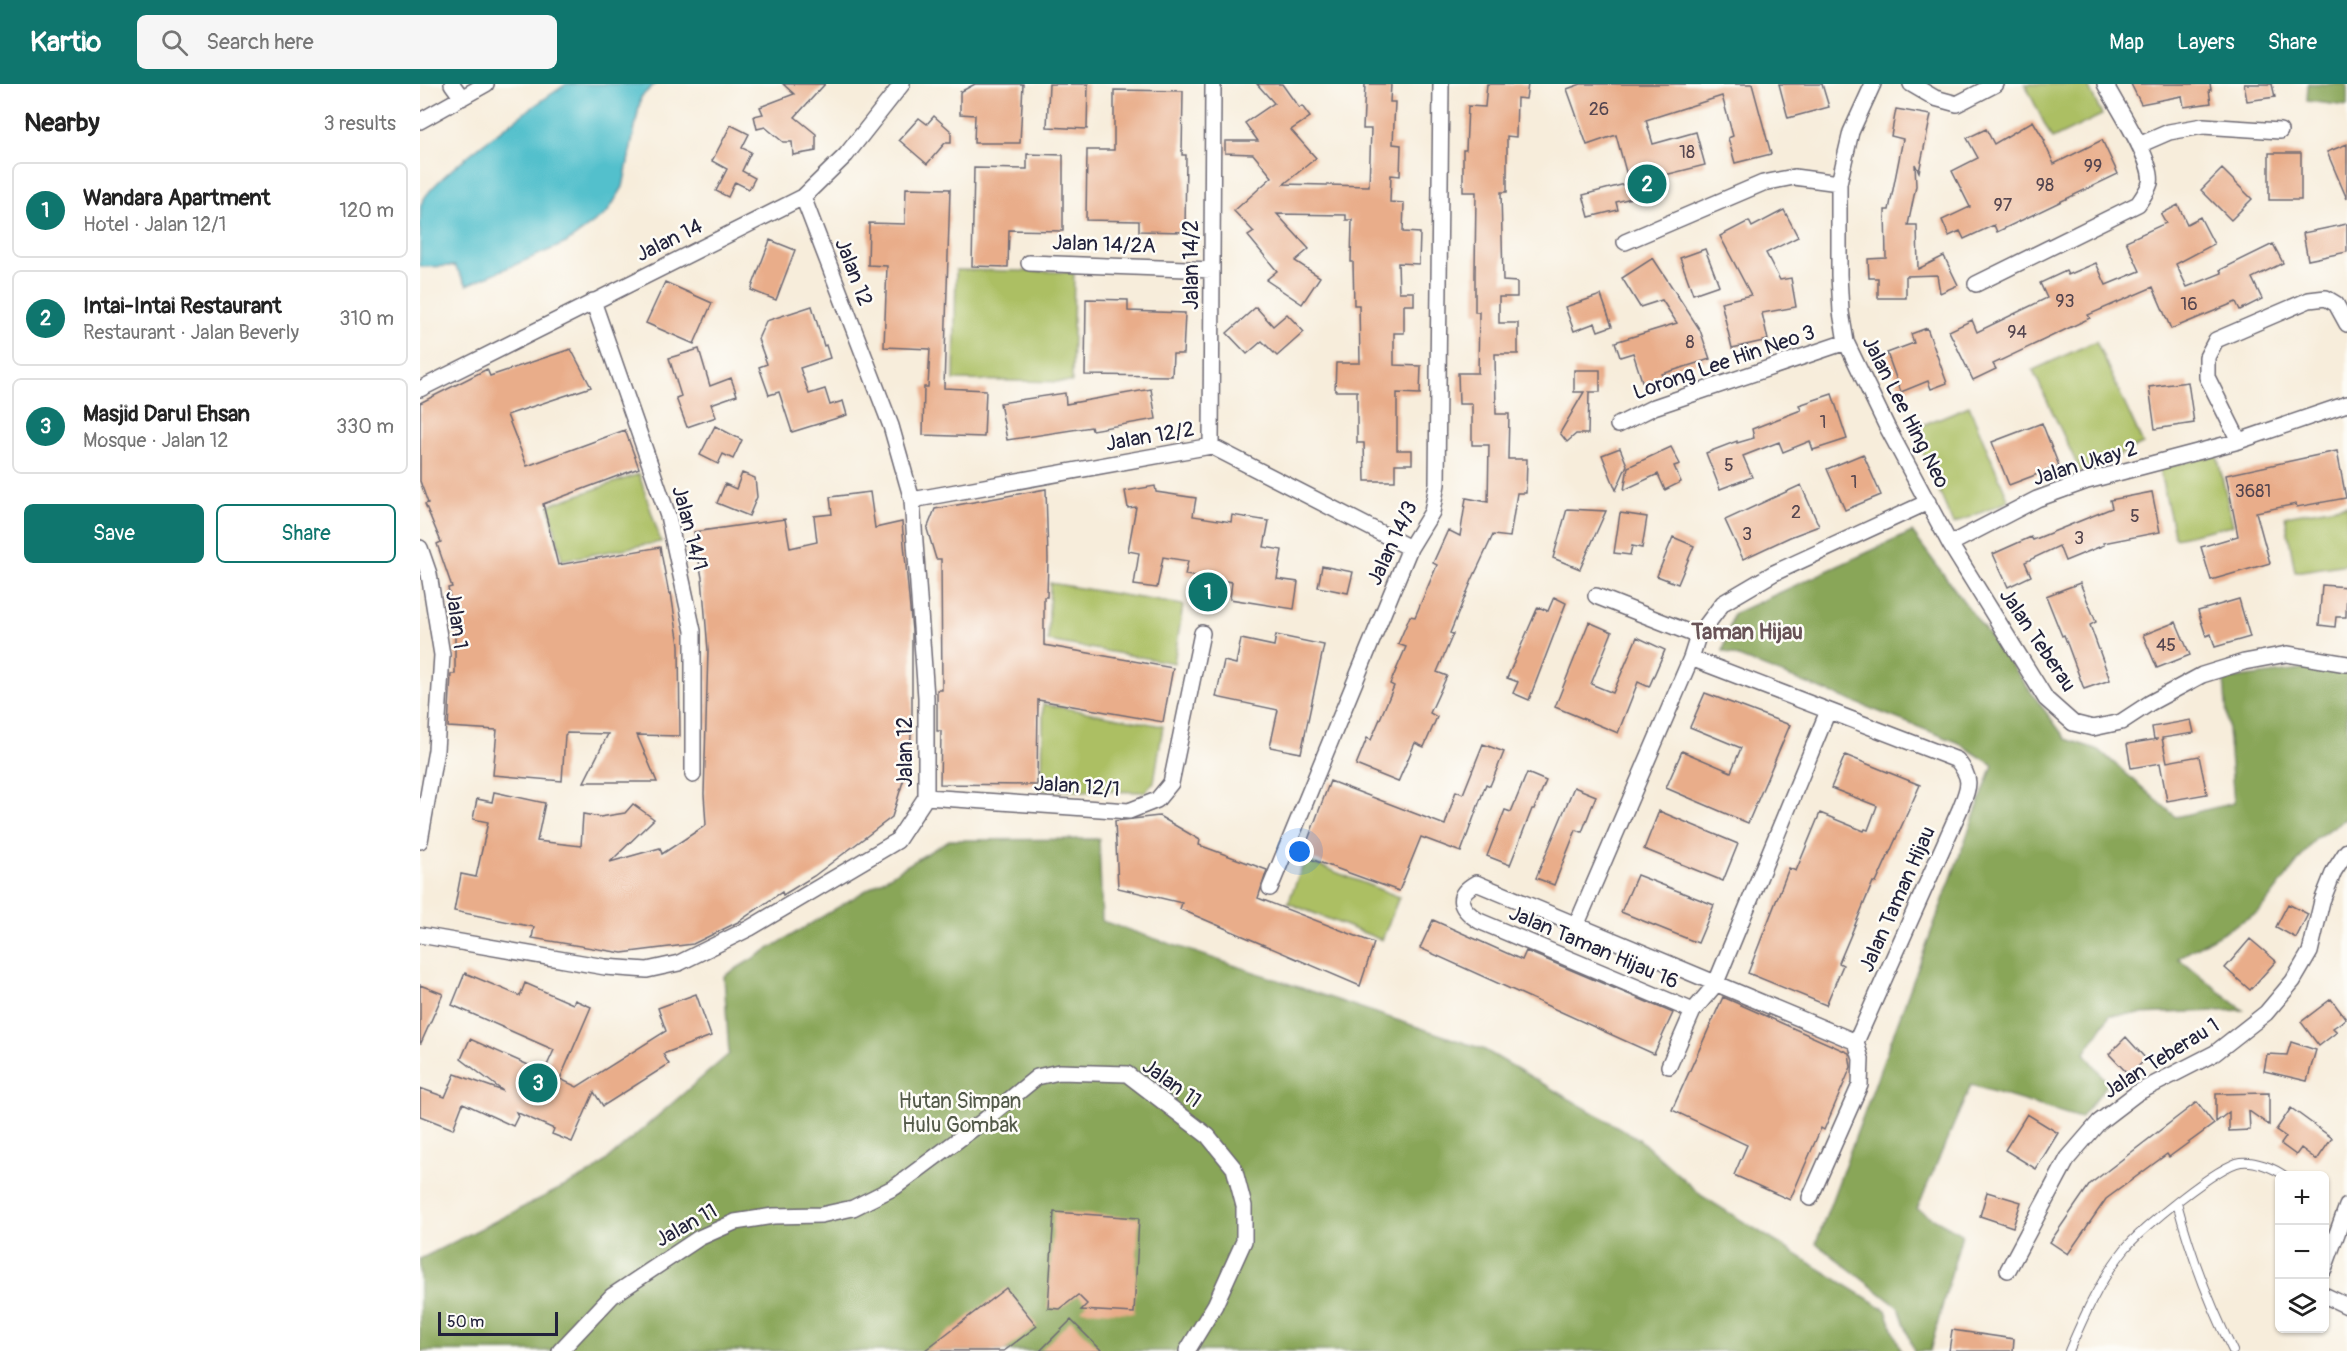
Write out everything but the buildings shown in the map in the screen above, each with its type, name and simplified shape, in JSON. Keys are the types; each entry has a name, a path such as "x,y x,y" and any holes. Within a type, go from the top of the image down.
{"street":[{"path":"452,84 462,98"},
{"path":"420,121 486,84"},
{"name":"Jalan 14","path":"420,389 803,197 846,155 902,84"},
{"name":"Jalan 14/2","path":"1211,446 1213,84"},
{"name":"Jalan 14/3","path":"1270,888 1410,548 1432,512 1437,484 1442,84"},
{"name":"Jalan Lee Hing Neo","path":"1873,84 1851,132 1839,183 1839,275 1846,342 1887,427 1950,544"},
{"path":"1911,84 1935,98 1957,104 1996,84"},
{"path":"1976,284 2138,204 2150,183 2149,166 2105,84"},
{"path":"2139,145 2169,132 2203,126 2280,131"},
{"path":"1626,242 1762,183 1794,177 1839,183"},
{"name":"Jalan 12","path":"420,935 605,967 647,970 679,963 750,928 897,841 926,797 926,697 912,500 891,426 803,197"},
{"name":"Jalan 14/2A","path":"1029,262 1212,270"},
{"path":"2239,441 2207,377 2207,357 2216,340 2308,300 2326,298 2337,304 2347,324"},
{"name":"Jalan 14/1","path":"593,301 668,516 693,631 693,776"},
{"name":"Lorong Lee Hin Neo 3","path":"1618,425 1654,407 1846,342"},
{"name":"Jalan Ukay 2","path":"1950,544 2037,499 2087,481 2239,441 2347,404"},
{"name":"Jalan 12/2","path":"912,500 1211,446 1410,548"},
{"path":"1810,1198 1860,1085 1861,1059 1856,1042 1576,926 1691,658 1698,636 1723,603 1774,573 1928,502"},
{"name":"Jalan Teberau","path":"1950,544 2046,699 2073,723 2094,729 2121,722 2150,703 2202,675 2244,662 2287,654 2347,664"},
{"name":"Jalan 1","path":"420,548 429,574 442,655 436,750 420,841"},
{"path":"1596,596 1698,636"},
{"name":"Jalan 12/1","path":"926,797 1129,811 1157,800 1171,783 1202,633"},
{"name":"Jalan Taman Hijau","path":"1691,658 1957,760 1966,773 1969,786 1856,1042"},
{"path":"1669,1066 1693,1011 1715,985 1828,711"},
{"name":"Jalan Teberau 1","path":"2008,1270 2068,1158 2100,1122 2137,1093 2215,1053 2266,1013 2286,989 2310,952 2326,891 2334,871 2347,851"},
{"name":"Jalan Taman Hijau 16","path":"1576,926 1476,884 1466,889 1461,898 1463,908 1479,921 1693,1011"},
{"name":"Jalan 11","path":"560,1351 612,1296 699,1238 735,1222 773,1216 821,1215 853,1208 894,1187 982,1122 1037,1077 1059,1072 1127,1074 1208,1136 1234,1168 1244,1206 1244,1240 1215,1305 1186,1351"},
{"path":"2329,1258 2347,1206"},
{"path":"2329,1297 2347,1306"}],"lane":[{"path":"2069,1351 2088,1306 2125,1249 2177,1203 2230,1164 2245,1161 2270,1167 2276,1171"},
{"path":"2177,1203 2198,1273 2213,1311 2233,1351"}],"green space":[{"path":"2025,84 2087,84 2102,115 2052,139"},
{"path":"2308,84 2347,84 2347,106 2307,101"},
{"path":"956,270 1074,272 1072,382 954,380"},
{"path":"2096,341 2143,444 2081,473 2033,370"},
{"path":"1969,406 2009,501 1953,524 1913,429"},
{"path":"2217,455 2233,525 2175,538 2159,468"},
{"path":"639,474 661,542 562,560 549,505"},
{"path":"2347,505 2347,564 2295,572 2285,516"},
{"path":"1912,532 2066,739 2099,750 2176,817 2234,803 2224,680 2315,668 2347,674 2347,818 2316,838 2260,911 2178,958 2243,1010 2110,1015 2085,1053 2108,1084 2080,1118 1971,1085 1917,1209 1962,1234 1930,1351 1914,1351 1899,1308 1816,1243 1993,765 1957,742 1723,651 1733,614"},
{"path":"1050,583 1183,605 1174,663 1048,641"},
{"path":"1043,704 1163,726 1154,782 1145,792 1042,790"},
{"name":"Hutan Simpan Hulu Gombak","path":"1099,839 1102,921 1483,1049 1639,1139 1702,1196 1886,1310 1901,1351 420,1351 420,1259 593,1172 729,1054 724,976 949,840"},
{"path":"1305,860 1399,897 1382,940 1288,903"}],"water":[{"path":"566,84 655,84 641,97 623,187 607,213 566,243 467,285 455,266 422,267 420,265 421,205 428,193 463,160"}],"place":[{"name":"Intai-Intai Restaurant","path":"1647,184"},
{"name":"Wandara Apartment","path":"1208,592"},
{"name":"Masjid Darul Ehsan","path":"538,1083"}],"district":[{"name":"Taman Hijau","path":"1747,631"}]}
